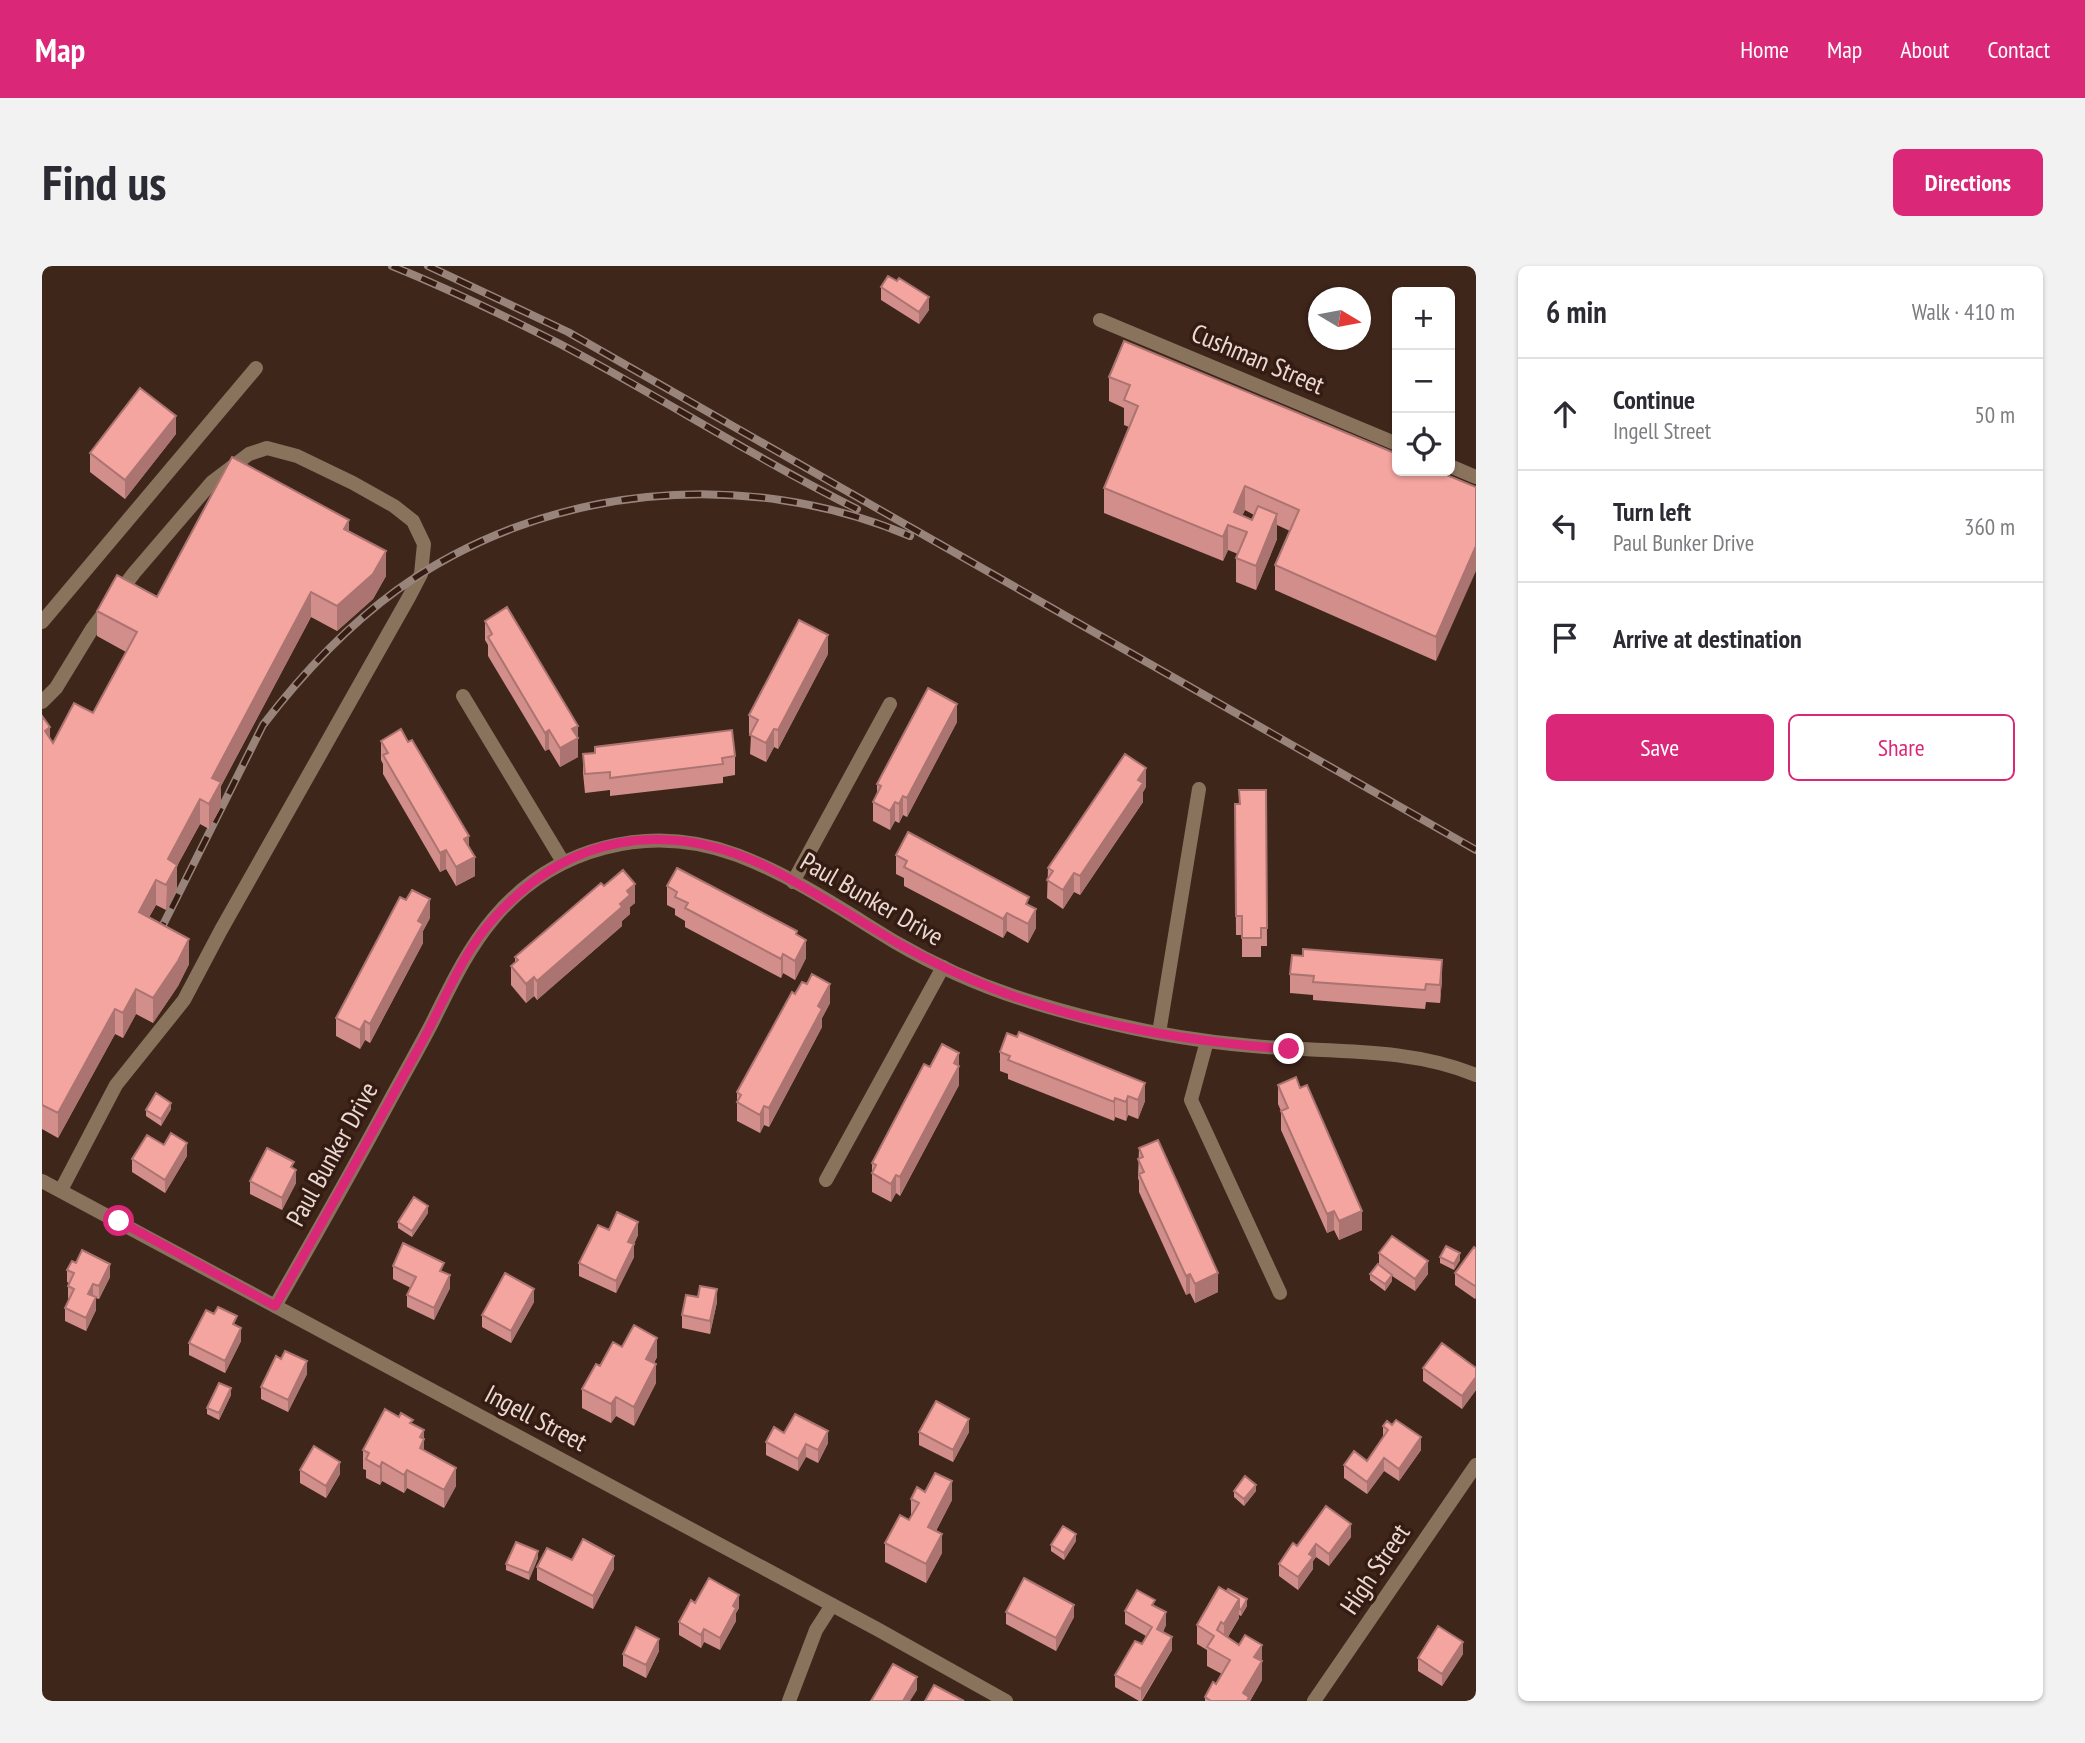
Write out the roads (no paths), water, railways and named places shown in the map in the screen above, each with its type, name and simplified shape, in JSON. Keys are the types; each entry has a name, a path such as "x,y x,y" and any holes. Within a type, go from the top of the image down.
{"street":[{"name":"Cushman Street","path":"1100,320 1392,442"},
{"path":"42,622 256,368"},
{"path":"42,702 56,688 92,629 134,573 212,482 249,453 267,448 298,456 354,483 394,506 413,521 424,544 421,575 184,1000 145,1052 116,1084 61,1190"},
{"path":"1455,468 1476,477"},
{"path":"463,696 563,862"},
{"path":"793,882 890,704"},
{"path":"1159,1033 1199,789"},
{"name":"Paul Bunker Drive","path":"275,1306 368,1142 466,956 493,919 517,895 563,862 596,848 622,842 647,839 676,841 733,853 764,866 943,967 1027,1001 1081,1016 1207,1041 1398,1056 1432,1062 1476,1075"},
{"path":"827,1180 943,967"},
{"path":"1207,1041 1191,1100 1280,1293"},
{"name":"Ingell Street","path":"42,1181 1006,1701"},
{"name":"High Street","path":"1314,1701 1476,1465"},
{"path":"789,1701 816,1630 832,1605"}],"railway":[{"path":"392,266 477,303 560,344 782,470 857,509"},
{"path":"428,266 568,332 1476,850"},
{"path":"157,937 263,725 293,688 342,636 397,590 455,554 516,527 581,508 647,497 714,494 781,500 846,514 910,536"}]}
